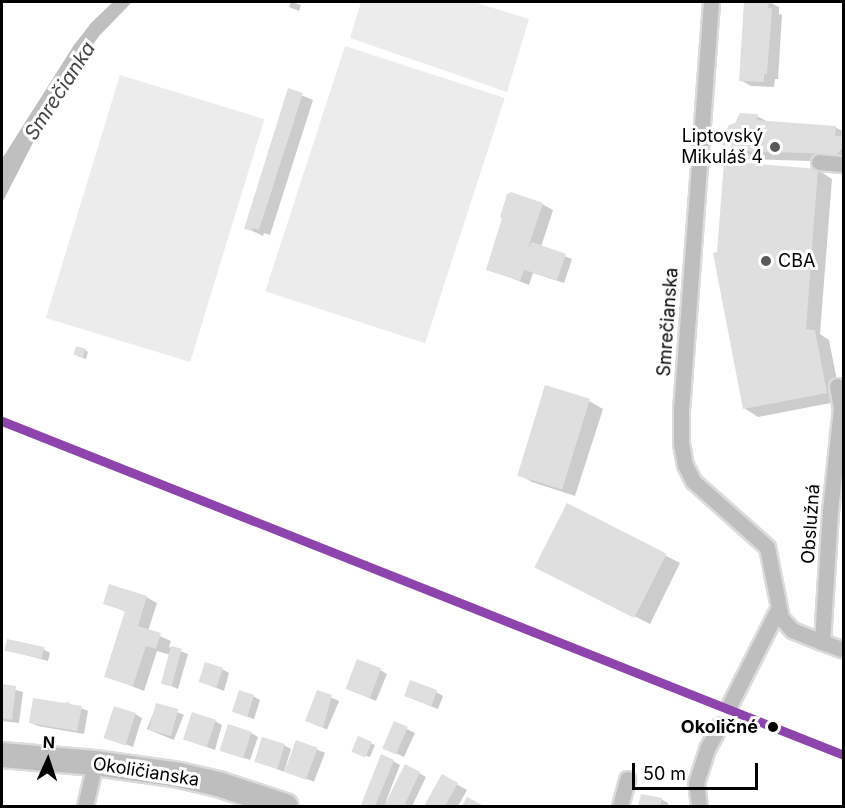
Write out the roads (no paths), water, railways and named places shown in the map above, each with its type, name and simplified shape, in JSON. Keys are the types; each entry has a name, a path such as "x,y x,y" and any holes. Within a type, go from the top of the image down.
{"main road":[{"name":"Okoličianska","path":"2,755 95,763 179,775 218,784 286,807"}],"street":[{"name":"Smrečianska","path":"711,2 681,406 681,443 686,465 693,481 767,547 774,572 778,609"},
{"path":"819,162 843,164"},
{"name":"Obslužná","path":"822,642 830,511 841,408 837,386"},
{"path":"778,609 781,618 792,630 843,650"},
{"path":"730,704 778,609"},
{"path":"699,807 696,783 707,749 720,725"},
{"path":"85,807 95,763"},
{"path":"620,807 627,779"}],"water":[{"name":"Smrečianka","path":"113,2 132,2 99,36 78,67 39,131 2,203 2,159 74,45 92,22"}],"place":[{"name":"Liptovský Mikuláš 4","path":"775,147"},
{"name":"CBA","path":"766,261"},
{"name":"Okoličné","path":"773,727"}]}
